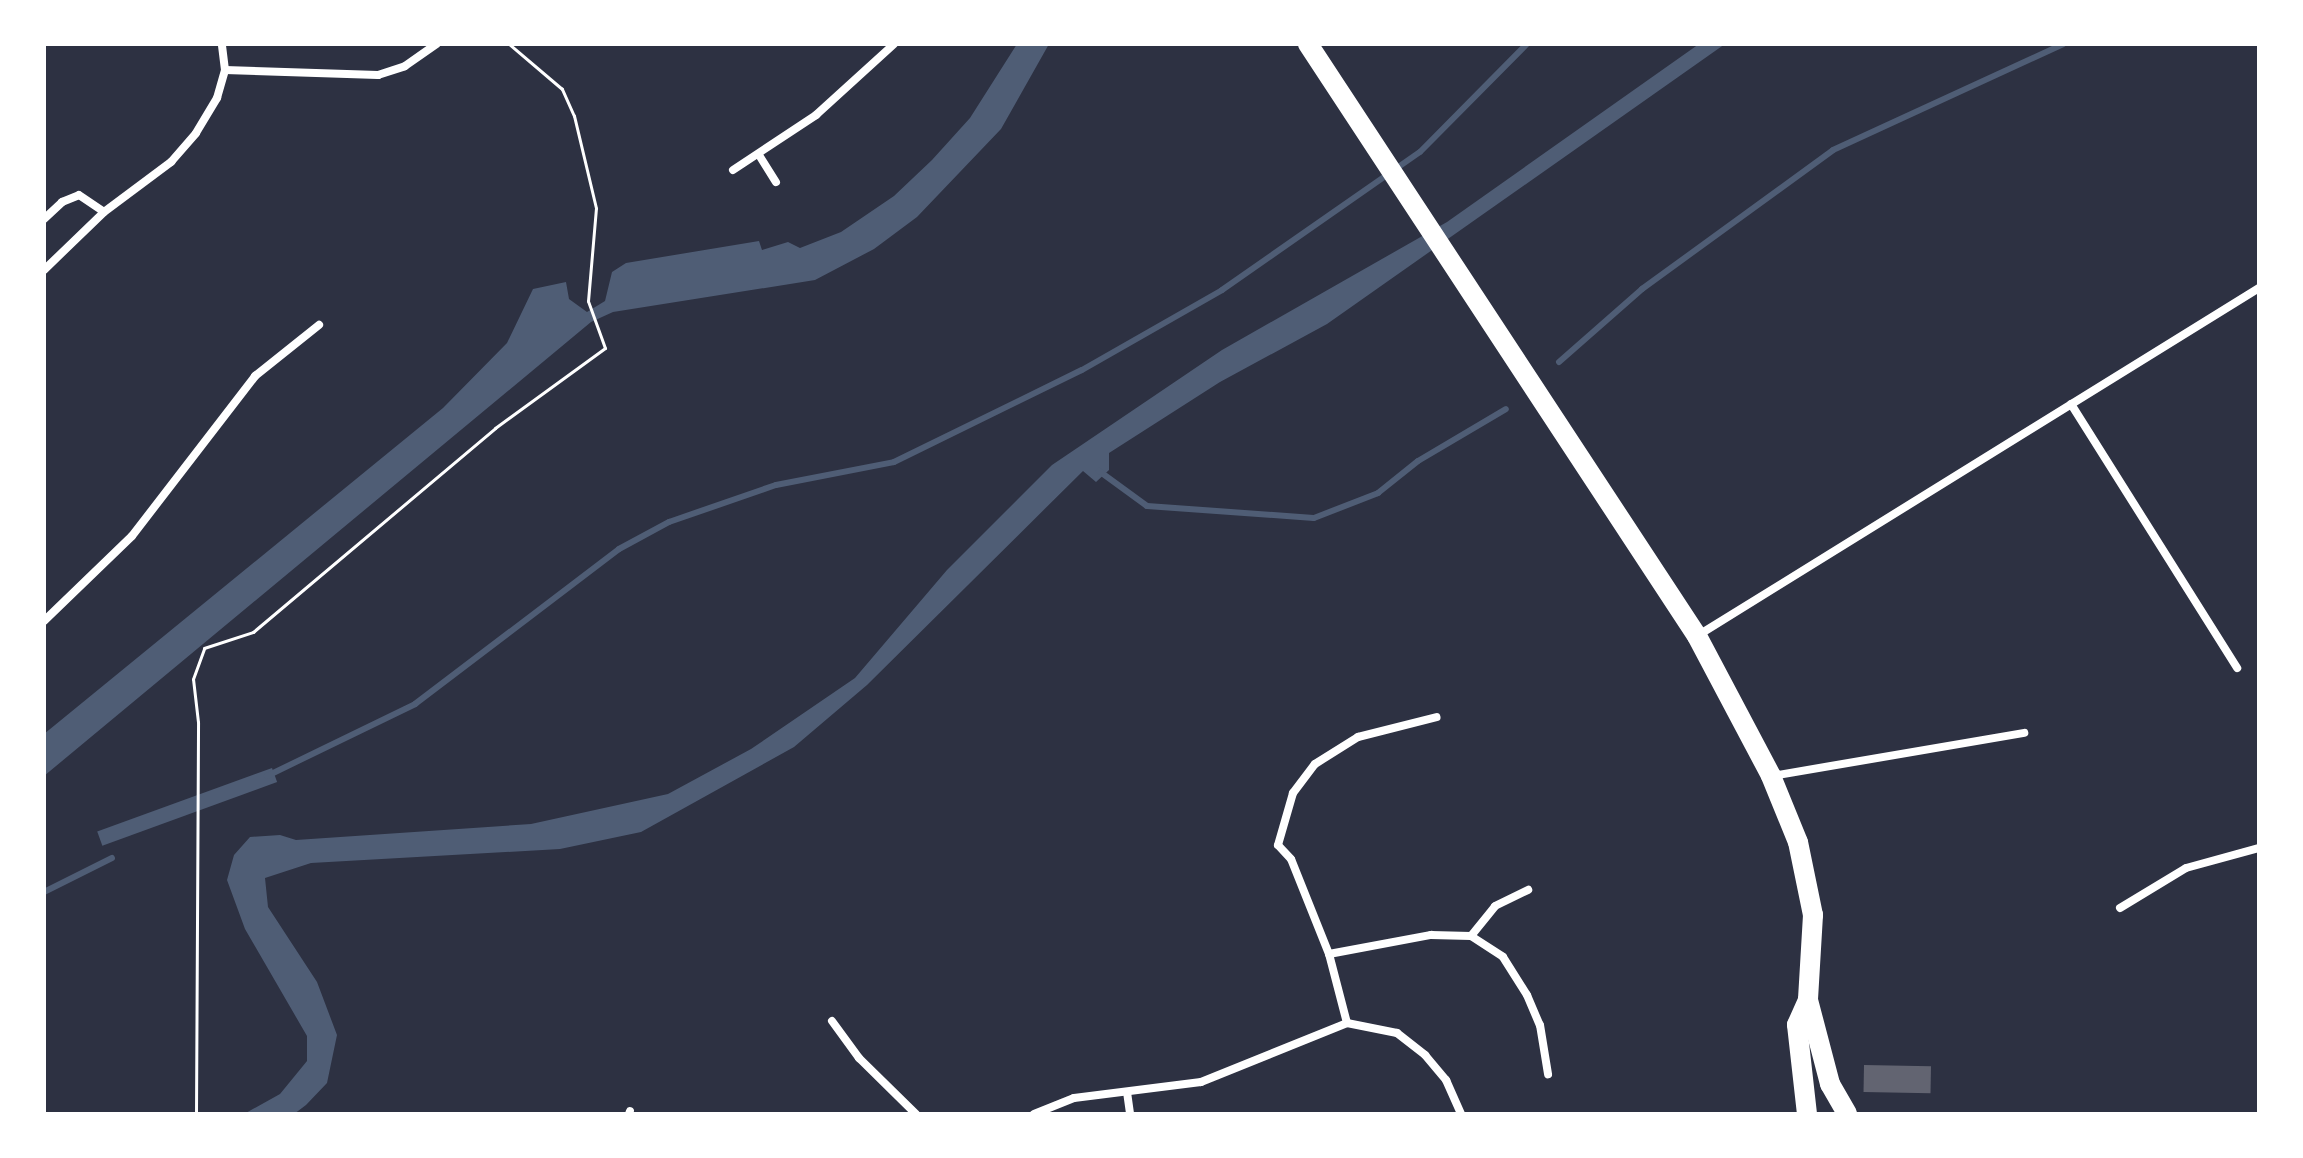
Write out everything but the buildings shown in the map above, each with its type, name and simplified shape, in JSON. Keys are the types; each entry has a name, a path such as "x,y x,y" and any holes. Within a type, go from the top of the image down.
{"highway":[{"path":"1308,44 1529,375 1697,636 1771,776 1798,842 1813,915 1808,1000 1830,1084 1847,1114"},
{"path":"1807,1114 1797,1025 1808,1000"}],"street":[{"path":"44,270 104,212 179,152 217,98 225,70 222,44"},
{"path":"225,70 378,75 405,66 437,44"},
{"path":"733,170 816,115 894,44"},
{"path":"759,155 776,182"},
{"path":"44,219 62,202 79,195 104,212"},
{"path":"1697,636 2259,288"},
{"path":"44,621 132,536 255,376 319,325"},
{"path":"2071,404 2237,668"},
{"path":"1347,1023 1329,954 1291,859 1278,845 1293,793 1315,764 1358,737 1437,717"},
{"path":"1771,776 2024,733"},
{"path":"2120,908 2186,868 2259,848"},
{"path":"1471,936 1495,906 1528,890"},
{"path":"1329,954 1431,935 1471,936 1503,957 1527,995 1540,1025 1548,1074"},
{"path":"832,1021 859,1058 916,1114"},
{"path":"1034,1114 1074,1098 1201,1082 1347,1023 1397,1033 1425,1055 1446,1080 1461,1114"},
{"path":"1127,1092 1130,1114"}],"path":[{"path":"196,1114 195,743 198,722 193,679 204,648 253,632 495,428 605,348 600,326 588,301 596,208 574,116 562,89 509,44"}],"water":[{"path":"1017,44 1049,44 1001,129 917,217 874,249 815,280 613,312 591,322 44,776 44,734 443,408 507,343 533,289 566,282 569,299 587,312 605,301 612,272 626,263 759,241 762,250 788,242 800,248 841,232 894,196 932,160 970,118"},
{"path":"1699,44 1725,44 1327,324 1220,382 1109,453 1109,470 1096,482 1083,471 867,685 794,747 641,832 560,849 311,863 265,878 268,907 317,982 337,1035 327,1083 306,1105 294,1114 244,1114 280,1094 307,1061 307,1036 245,929 227,880 234,855 250,837 280,835 296,840 531,824 668,794 751,749 855,678 947,570 1052,465 1222,350 1447,222"},
{"path":"272,768 277,782 102,846 97,832"}],"waterway":[{"path":"267,776 415,704 619,549 669,522 776,485 894,462 1082,370 1222,290 1420,152 1527,44"},
{"path":"1559,362 1642,289 1833,150 2063,44"},
{"path":"1099,471 1147,506 1314,518 1378,493 1418,461 1506,409"},
{"path":"44,892 112,858"}]}
